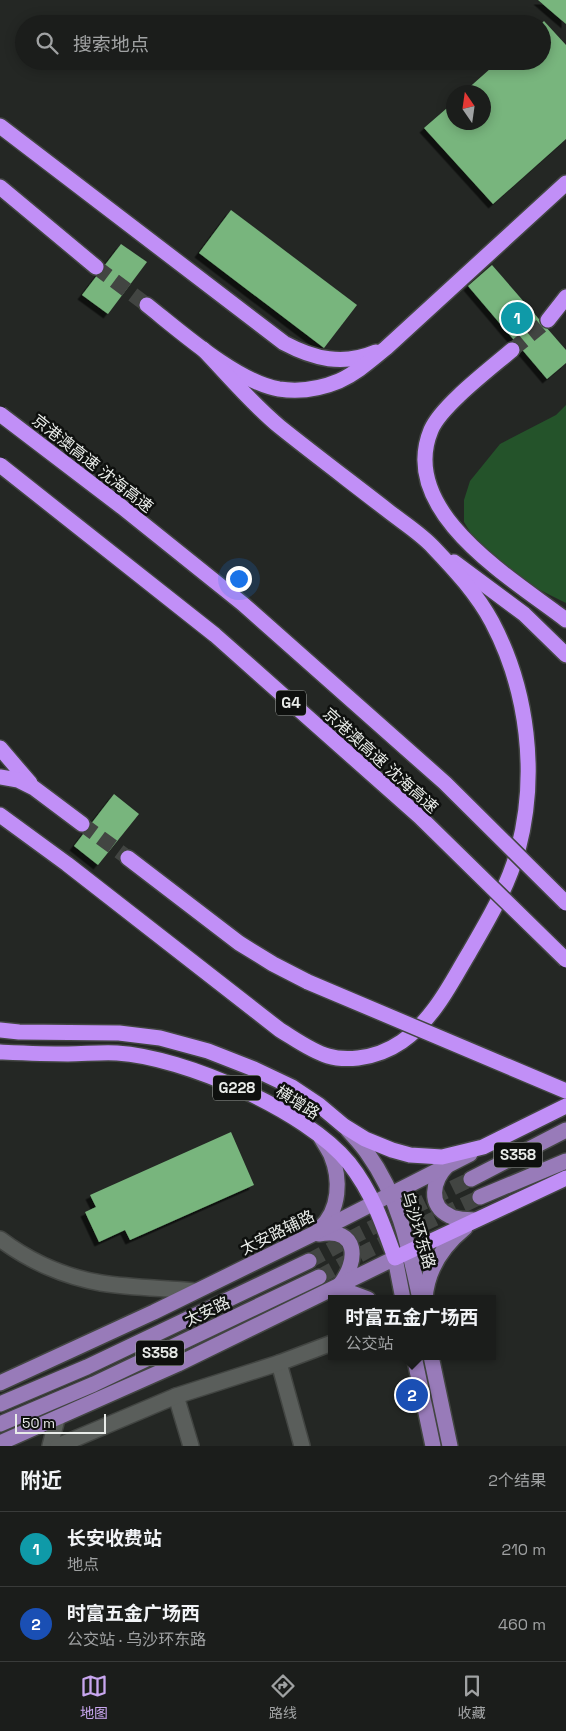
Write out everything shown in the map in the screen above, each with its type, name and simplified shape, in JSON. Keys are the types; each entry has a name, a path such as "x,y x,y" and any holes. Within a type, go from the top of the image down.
{"highway":[{"path":"0,126 284,343 304,353 322,358 342,360 364,357 386,348"},
{"path":"147,306 203,349 232,368 257,381 278,388 302,390 322,387 359,370 386,348 566,183"},
{"path":"0,187 96,267"},
{"path":"548,320 566,297"},
{"path":"203,349 278,425 430,544 524,614 566,655"},
{"path":"512,350 444,411 431,429 425,456 427,481 437,504 453,527 485,558 566,620"},
{"name":"京港澳高速 沈海高速","path":"0,414 122,507 243,604 445,783 566,903"},
{"name":"京港澳高速 沈海高速","path":"0,465 216,635 420,817 566,960"},
{"path":"0,815 67,864 294,1039 329,1056 348,1059 372,1056 391,1049 409,1038 438,1005 490,917 509,878 524,824 527,793 528,762 526,734 521,705 504,649 491,622 474,595 430,544"},
{"path":"0,748 34,788"},
{"path":"0,777 18,780 34,788 82,824"},
{"path":"128,858 239,943 273,964 308,982 566,1092"},
{"name":"横增路","path":"0,1030 19,1032 119,1033 160,1038 198,1048 254,1069 292,1087 319,1105 344,1126"},
{"name":"横增路","path":"0,1052 118,1053 155,1059 202,1073 276,1108 332,1145 349,1163 375,1202 395,1258"},
{"name":"太安路辅路","path":"483,1147 566,1106"},
{"name":"G228","path":"344,1126 392,1150 410,1154 442,1157 483,1147"},
{"path":"395,1258 566,1178"}],"main road":[{"name":"乌沙环东路","path":"344,1126 368,1153 391,1194 410,1251 419,1295"},
{"name":"S358","path":"471,1180 566,1130"},
{"path":"313,1234 326,1222 333,1209 338,1192 331,1154 320,1136"},
{"name":"太安路辅路","path":"0,1383 313,1234 483,1147"},
{"name":"S358","path":"480,1198 566,1161"},
{"path":"448,1165 441,1172 435,1185 437,1206 449,1216 474,1220"},
{"path":"426,1295 429,1276 438,1257 452,1238 474,1220"},
{"path":"313,1234 334,1232 348,1241 351,1247 353,1254 351,1267 347,1276 333,1289"},
{"name":"乌沙环东路","path":"395,1258 402,1295"},
{"path":"0,1444 178,1364 395,1258"},
{"name":"太安路","path":"0,1404 87,1367 309,1261"},
{"name":"太安路","path":"0,1424 94,1384 318,1277"},
{"path":"333,1289 357,1295"},
{"path":"415,1360 432,1446"},
{"path":"432,1360 450,1446"}],"street":[{"path":"0,1239 13,1249 55,1271 100,1283 196,1291"},
{"path":"58,1446 83,1440 176,1396 328,1344"},
{"path":"279,1362 302,1446"},
{"path":"176,1396 191,1446"},
{"path":"50,1446 57,1418"}],"green space":[{"path":"566,405 566,603 532,586 492,557 476,542 464,522 464,500 470,481 500,444 556,415"}],"building":[{"path":"538,0 566,0 566,24"},
{"path":"551,29 566,45 566,139 493,204 424,128 446,109 446,130 491,130 491,85 472,85 489,70 551,70"},
{"path":"231,210 357,305 324,348 199,253"},
{"path":"121,244 147,262 108,314 82,295"},
{"path":"492,265 566,350 566,363 547,379 468,286"},
{"path":"114,794 139,814 98,865 74,846"},
{"path":"231,1132 254,1185 130,1240 125,1230 99,1242 85,1212 96,1207 90,1195"}],"tunnel":[{"path":"96,267 147,305"},
{"path":"512,350 548,320"},
{"path":"82,824 128,858"},
{"path":"309,1261 471,1179"},
{"path":"319,1277 369,1250 480,1197"}],"place":[{"name":"长安收费站","path":"517,318"},
{"name":"时富五金广场西","path":"412,1395"}]}
